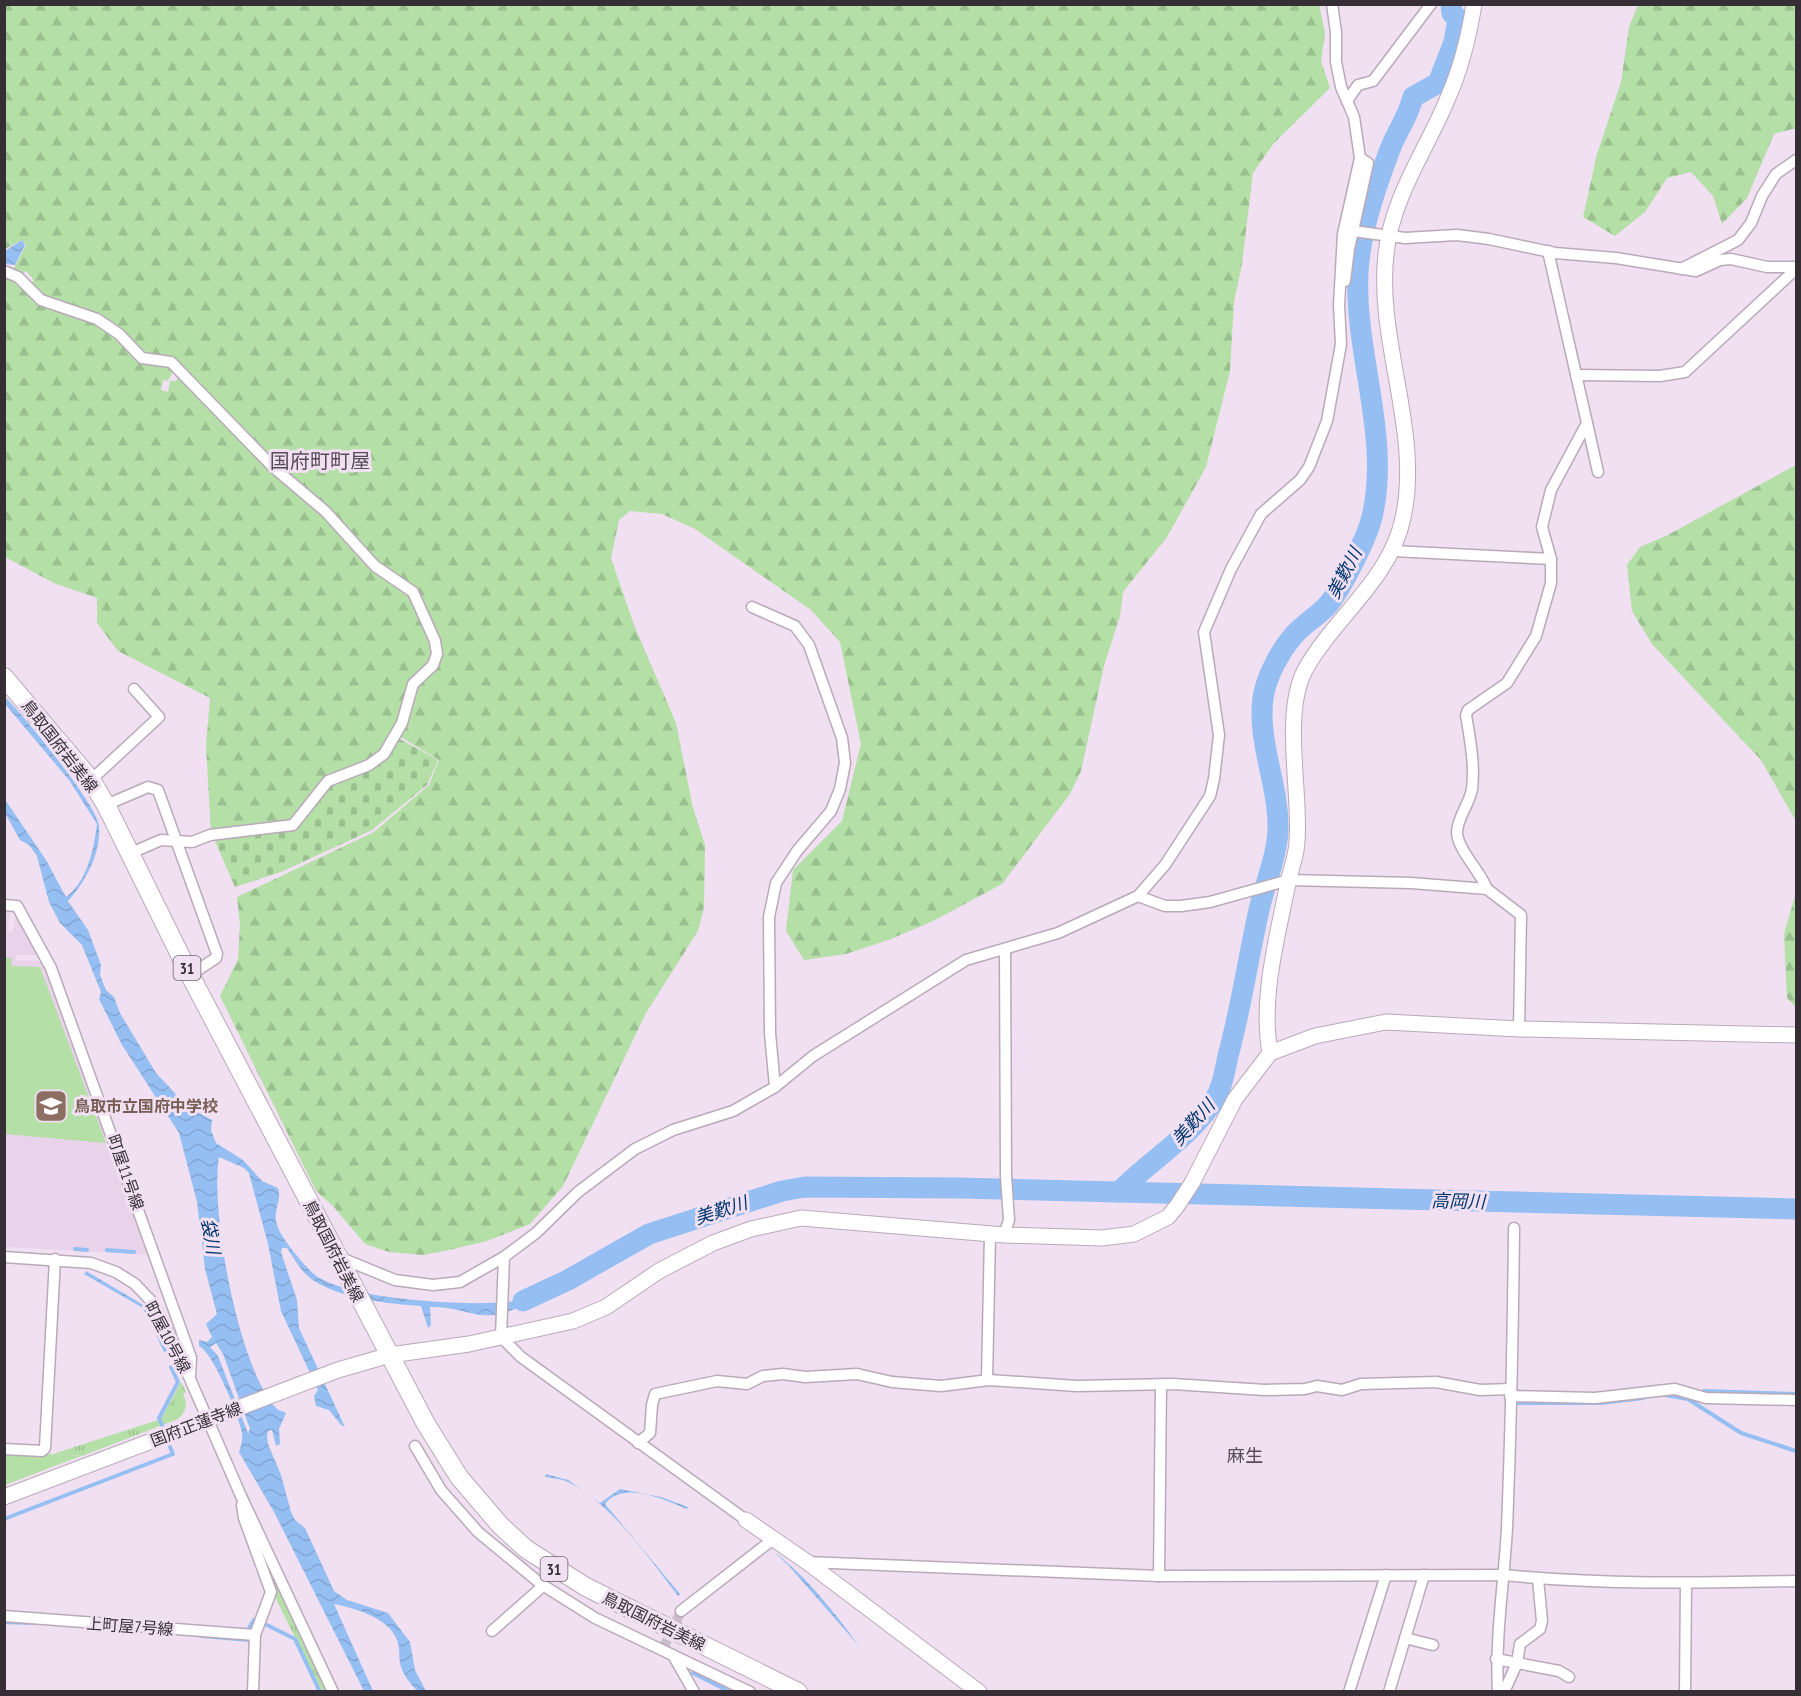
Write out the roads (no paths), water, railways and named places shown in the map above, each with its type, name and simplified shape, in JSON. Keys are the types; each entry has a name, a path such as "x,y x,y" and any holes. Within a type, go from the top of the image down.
{"main road":[{"name":"鳥取国府岩美線","path":"4,677 91,780 106,805 190,975 346,1276 426,1424 459,1477 500,1525 526,1549 586,1587 798,1692"}],"street":[{"path":"337,1258 395,1280 433,1284 460,1282 504,1257 536,1233 578,1192 635,1149 673,1130 733,1111 775,1087 813,1056 966,960 1058,933 1138,896 1165,866 1210,796 1219,735 1204,632 1231,569 1261,514 1300,480 1310,467 1327,422 1341,344 1339,301 1343,234 1360,158 1354,117 1336,62 1336,32 1332,4"},
{"path":"1347,101 1358,85 1373,81 1431,4"},
{"path":"1474,4 1454,83 1406,183 1385,235 1386,305 1405,444 1408,489 1403,519 1393,551 1376,579 1305,672 1296,700 1298,841 1266,1009 1270,1053 1315,1036 1386,1022 1519,1029 1797,1035"},
{"path":"1339,301 1356,232 1368,164 1360,158"},
{"path":"1680,269 1738,240 1751,223 1762,196 1776,174 1797,160"},
{"path":"1356,232 1385,235 1457,235 1548,251 1616,258 1696,271 1720,260 1731,259 1767,267 1797,268"},
{"path":"1548,251 1598,472"},
{"path":"1576,375 1660,376 1685,372 1797,268"},
{"path":"4,271 18,277 41,300 97,319 119,334 142,358 171,362 273,467 325,511 375,566 412,592 435,641 437,654 433,665 413,684 402,723 388,748 369,765 328,781 293,825 210,835 192,842 161,840 131,853"},
{"path":"1487,889 1483,876 1459,841 1457,832 1472,791 1473,764 1466,715 1468,710 1507,683 1536,636 1551,583 1551,559 1542,527 1551,490 1587,423"},
{"path":"1393,551 1551,559"},
{"path":"752,608 795,626 810,645 838,728 845,763 840,789 831,811 796,851 776,883 771,906 769,917 770,1033 775,1087"},
{"path":"91,780 159,717 134,689"},
{"path":"106,805 154,787 158,790 217,954 216,958 190,975"},
{"path":"1138,896 1165,906 1181,906 1210,902 1289,880 1411,883 1487,889 1521,915 1519,1029"},
{"name":"町屋11号線","path":"4,905 17,906 51,968 101,1101 191,1358 189,1377"},
{"path":"987,1380 997,1235 1008,1220 1005,950"},
{"name":"国府正蓮寺線","path":"4,1497 330,1373 390,1355 501,1337 573,1321 606,1307 659,1271 713,1243 751,1229 801,1218 997,1235 1102,1239 1134,1234 1168,1217 1192,1184 1235,1099 1270,1053"},
{"path":"1498,1692 1497,1659 1504,1575 1514,1228"},
{"name":"町屋10号線","path":"4,1257 91,1263 116,1272 135,1284 152,1302 208,1418 241,1496"},
{"path":"504,1257 501,1337 521,1357 772,1540 807,1562 979,1692"},
{"path":"4,1449 42,1451 45,1448 55,1259"},
{"path":"638,1443 650,1433 655,1394 717,1381 741,1384 772,1374 805,1377 857,1374 892,1382 941,1386 987,1380 1077,1386 1161,1384 1265,1390 1305,1389 1317,1386 1341,1389 1361,1384 1436,1382 1480,1390 1595,1398 1675,1389 1706,1398 1797,1400"},
{"path":"1159,1576 1161,1384"},
{"path":"415,1446 441,1490 478,1532 543,1586 595,1618 750,1692"},
{"path":"241,1496 243,1518 271,1592 255,1635 253,1692"},
{"path":"241,1496 333,1692"},
{"path":"681,1611 772,1540"},
{"path":"807,1562 1159,1576 1504,1575 1538,1579 1686,1583 1797,1581"},
{"path":"1349,1692 1386,1575"},
{"path":"1389,1692 1424,1575"},
{"path":"1504,1692 1517,1663 1520,1644 1540,1629 1542,1621 1538,1579"},
{"path":"1686,1583 1686,1692"},
{"path":"492,1631 543,1586"},
{"name":"上町屋7号線","path":"4,1616 255,1635"},
{"path":"1405,1638 1433,1645"},
{"path":"673,1654 694,1692"},
{"path":"1497,1659 1559,1671 1569,1677"}],"water":[{"path":"22,240 25,245 15,265 5,264 5,251"},
{"name":"袋川","path":"5,697 58,760 86,800 99,826 98,846 91,866 81,885 68,901 88,930 101,965 100,975 106,990 114,997 120,1013 156,1073 188,1107 212,1120 211,1130 216,1143 243,1160 262,1181 278,1188 277,1225 287,1243 308,1269 335,1285 410,1300 466,1303 509,1302 547,1286 550,1291 517,1308 499,1314 481,1315 443,1307 430,1307 431,1325 428,1328 421,1306 379,1302 334,1291 310,1278 300,1268 287,1248 282,1248 281,1252 297,1300 299,1328 345,1427 329,1410 316,1406 314,1396 318,1390 281,1311 268,1244 249,1173 244,1168 219,1157 217,1182 219,1213 230,1287 249,1358 262,1386 276,1408 286,1413 279,1429 280,1444 276,1446 272,1430 268,1431 267,1436 291,1512 295,1520 305,1528 334,1591 347,1600 388,1613 410,1642 415,1670 426,1691 417,1691 404,1675 397,1640 387,1626 361,1611 334,1604 373,1691 364,1691 274,1512 239,1452 242,1435 236,1413 218,1372 205,1351 199,1346 199,1340 207,1342 212,1337 206,1324 217,1314 205,1269 197,1202 179,1133 122,1045 99,999 101,992 82,945 60,923 49,902 37,856 29,845 20,840 5,813 4,798 46,860 66,897 73,891 84,874 94,844 97,824 69,780 5,704","holes":["216,1343 223,1354 250,1429 248,1433 218,1356 210,1347"]},
{"path":"86,1271 145,1306 167,1351 164,1352 143,1308 84,1274"},
{"path":"546,1474 568,1480 583,1491 565,1481 545,1477"},
{"path":"620,1489 661,1497 688,1507 687,1509 656,1497 633,1493 623,1493 613,1497 605,1504 680,1594 678,1596 614,1517 586,1493 600,1503"},
{"path":"772,1550 806,1581 822,1598 859,1645 789,1566"}],"waterway":[{"name":"美歎川","path":"1119,1192 1196,1124 1216,1097 1222,1083 1259,910 1277,839 1275,796 1263,731 1263,698 1274,665 1289,641 1332,600 1359,551 1372,517 1377,487 1377,456 1358,303 1359,258 1369,211 1379,181 1413,97 1438,83 1454,42 1458,19 1452,13 1451,4"},
{"name":"高岡川","path":"523,1301 568,1280 649,1234 782,1191 805,1187 960,1188 1796,1209"},
{"path":"75,1249 87,1250"},
{"path":"107,1250 134,1252"},
{"path":"162,1425 159,1418 178,1382 171,1367"},
{"path":"1704,1391 1796,1394"},
{"path":"1665,1395 1688,1399 1741,1433 1796,1451"},
{"path":"1518,1403 1601,1403 1643,1398"},
{"path":"4,1519 173,1454 170,1447"},
{"path":"249,1628 254,1620"},
{"path":"4,1622 33,1623"},
{"path":"265,1624 295,1639 320,1692"},
{"path":"202,1636 249,1640"},
{"path":"693,1673 730,1692"}],"tunnel":[{"path":"663,1649 681,1611"}],"place":[{"name":"鳥取市立国府中学校","path":"51,1106"}],"district":[{"name":"国府町町屋","path":"320,461"},
{"name":"麻生","path":"1245,1455"}]}
